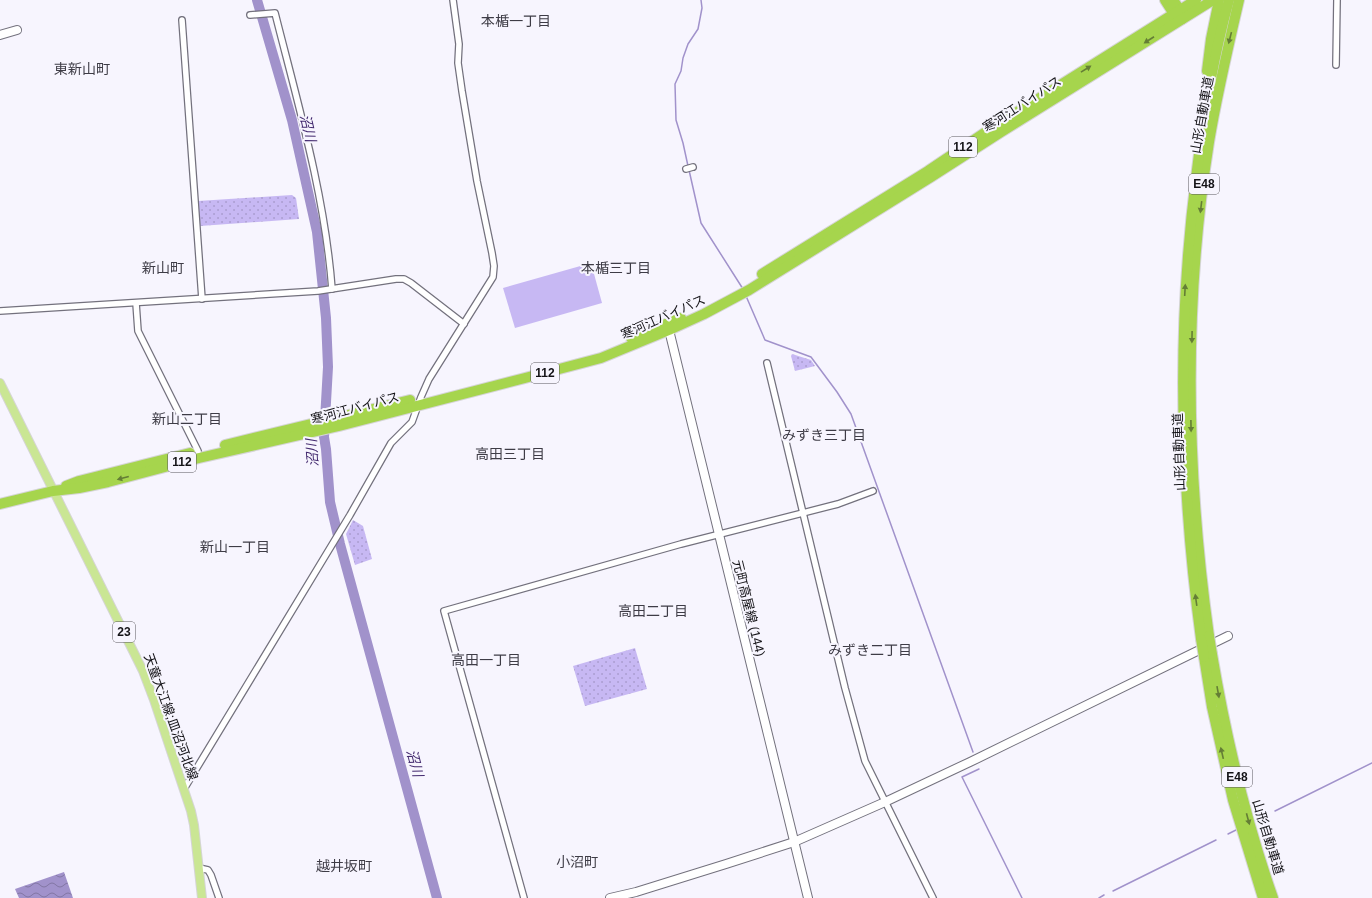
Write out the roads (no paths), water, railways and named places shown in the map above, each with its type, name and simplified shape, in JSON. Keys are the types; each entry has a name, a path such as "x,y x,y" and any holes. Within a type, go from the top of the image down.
{"highway":[{"path":"1165,0 1178,14"},
{"path":"1173,0 1178,14"},
{"name":"寒河江バイパス","path":"0,504 54,491 108,482 340,421 420,401 525,378 600,358 668,327 704,314 743,289 931,177 1178,14 1196,0"},
{"name":"山形自動車道","path":"1186,371 1200,209 1209,142 1220,83 1239,0"},
{"name":"寒河江バイパス","path":"1178,14 1221,2"},
{"name":"山形自動車道","path":"1221,2 1211,39 1205,80 1200,142 1186,266 1186,388 1205,637 1212,707 1233,800 1263,898"},
{"name":"寒河江バイパス","path":"54,491 79,481 198,451 310,429"},
{"name":"山形自動車道","path":"1208,656 1232,759 1253,839 1272,898"}],"main road":[{"name":"天童大江線;皿沼河北線","path":"0,383 140,665 154,700 184,789 194,825 202,898"}],"street":[{"path":"184,789 391,444 412,422 429,379 493,277 494,266 477,182 462,91 458,63 459,44 453,0"},
{"path":"1336,0 1336,65"},
{"path":"250,15 275,13 308,147 329,252 332,290"},
{"path":"182,20 202,299"},
{"path":"0,35 17,30"},
{"path":"686,169 694,167"},
{"path":"0,311 332,290 396,279 404,279 464,324"},
{"path":"136,303 138,331 198,451"},
{"name":"元町高屋線 (144)","path":"668,327 808,898"},
{"path":"767,363 843,681 865,761 933,898"},
{"path":"524,898 444,611 586,571 838,504 873,491"},
{"path":"610,898 794,842 885,802 970,762 1228,636"},
{"path":"199,868 208,870 212,875 219,898"}],"water":[{"path":"64,872 73,898 19,898 15,889"}],"waterway":[{"name":"沼川","path":"257,0 292,120 317,232 326,318 328,367 324,437 330,502 340,544 437,898"},
{"path":"688,166 676,120 675,84 681,71 683,58 688,44 698,29 702,8 701,0"},
{"path":"689,170 701,223 743,289"},
{"path":"746,296 765,340 811,357 851,414 973,752"},
{"path":"1275,811 1372,763"},
{"path":"979,769 962,777 1022,898"},
{"path":"1254,821 1262,817"},
{"path":"1228,834 1236,830"},
{"path":"1113,891 1216,840"},
{"path":"1099,898 1104,895"}],"district":[{"name":"本楯一丁目","path":"516,21"},
{"name":"東新山町","path":"82,69"},
{"name":"新山町","path":"163,268"},
{"name":"本楯三丁目","path":"616,268"},
{"name":"新山二丁目","path":"187,419"},
{"name":"みずき三丁目","path":"824,435"},
{"name":"高田三丁目","path":"510,454"},
{"name":"新山一丁目","path":"235,547"},
{"name":"高田二丁目","path":"653,611"},
{"name":"みずき二丁目","path":"870,650"},
{"name":"高田一丁目","path":"486,660"},
{"name":"小沼町","path":"577,862"},
{"name":"越井坂町","path":"344,866"}]}
